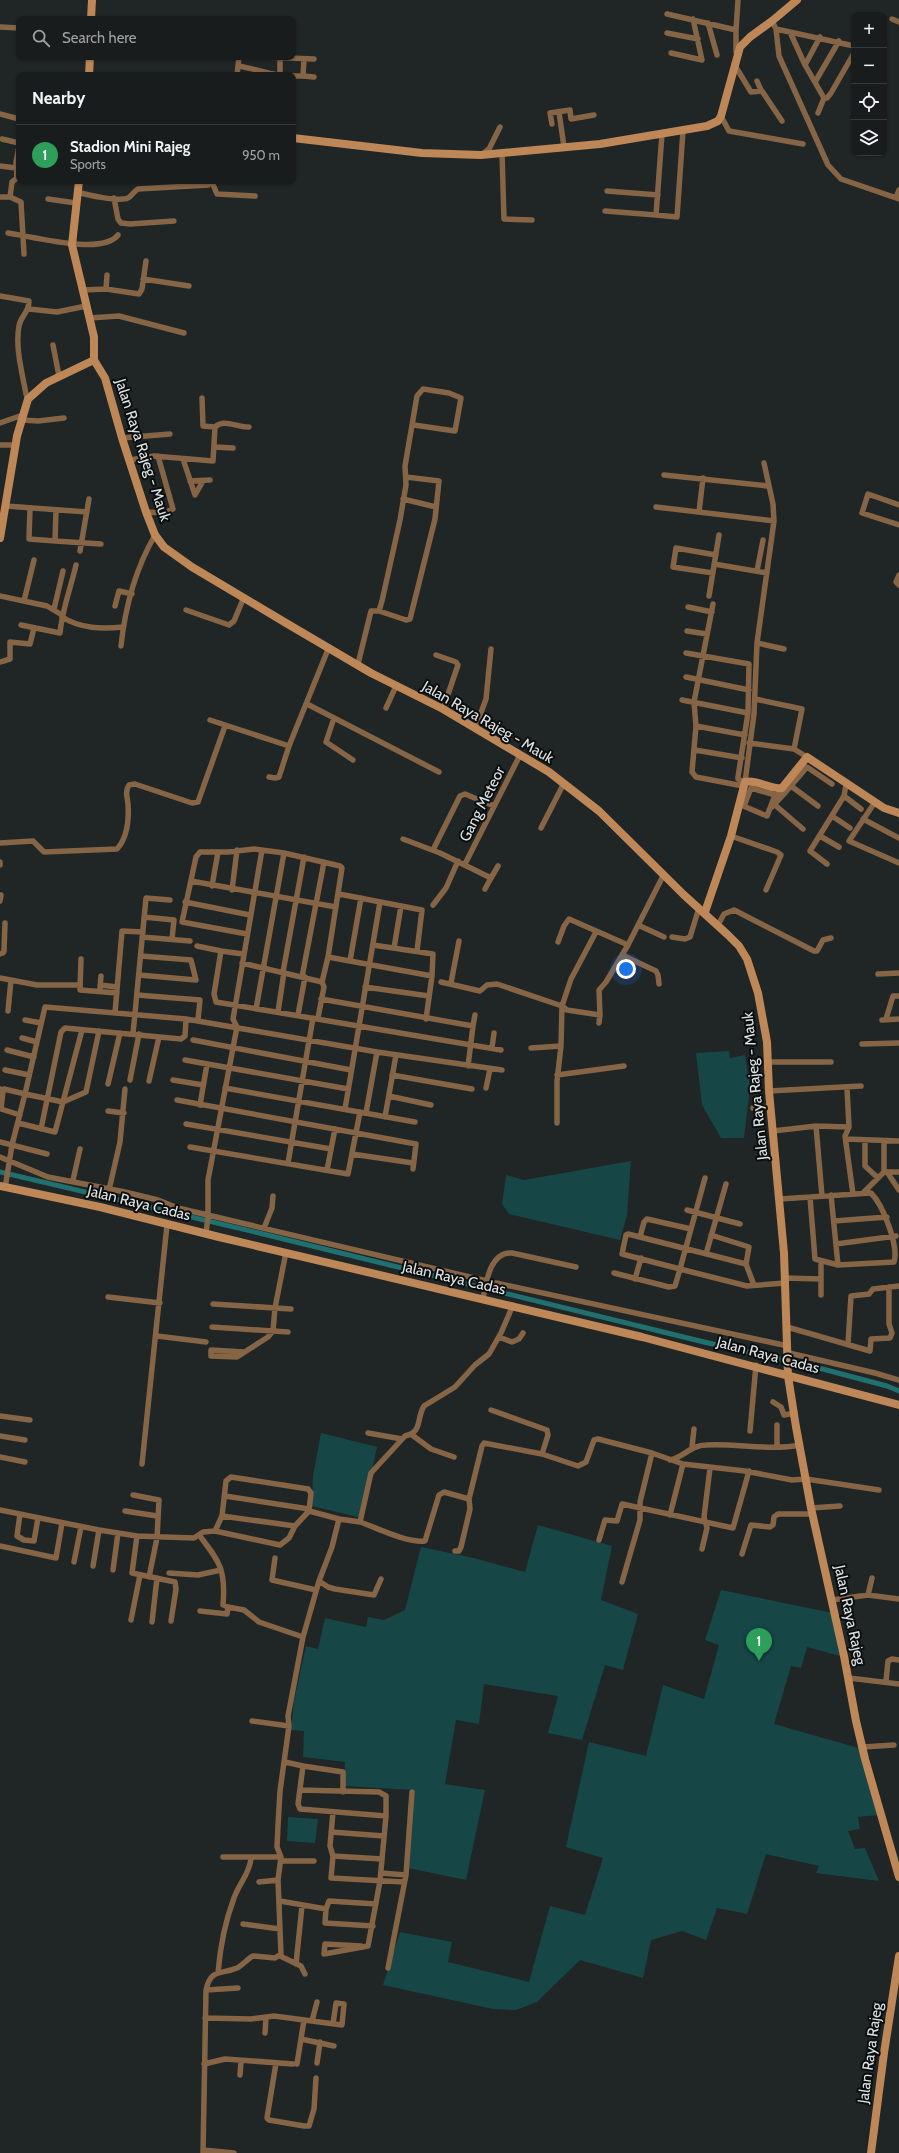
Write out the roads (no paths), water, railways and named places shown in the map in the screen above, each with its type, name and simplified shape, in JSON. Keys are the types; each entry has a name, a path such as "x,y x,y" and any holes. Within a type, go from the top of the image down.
{"main road":[{"path":"91,16 92,0"},
{"path":"296,138 422,153 481,155 564,147 662,134 683,131 714,123 721,116 740,47 746,40 774,25 797,0"},
{"path":"89,72 90,60"},
{"path":"0,538 4,502 22,418 28,399 41,386 94,360 94,337 72,245 78,184"},
{"name":"Jalan Raya Rajeg - Mauk","path":"94,360 105,378 122,438 146,512 155,535 164,547 176,556 244,597 396,686 443,709 564,783 596,808 739,946 750,967 758,993 767,1042 769,1091 780,1199 789,1352"},
{"path":"702,910 742,805 744,784 754,782 777,789 782,788 807,757 846,785 884,808 899,813"},
{"name":"Jalan Raya Cadas","path":"3,1185 100,1207 167,1225 206,1230 286,1252 483,1297 506,1306 512,1305 566,1320 789,1372 814,1381 899,1405"},
{"name":"Jalan Raya Rajeg","path":"789,1352 789,1372 800,1446 812,1511 849,1678 862,1747 898,1872"},
{"name":"Jalan Raya Rajeg","path":"871,2153 884,2053 899,1956"}],"street":[{"path":"738,0 735,61 751,92 761,90"},
{"path":"667,14 736,30"},
{"path":"671,54 702,60 693,19"},
{"path":"892,19 899,22"},
{"path":"708,23 717,55"},
{"path":"774,25 790,32 839,41 851,45"},
{"path":"774,25 780,56 828,166 841,179 897,199 899,190"},
{"path":"0,27 16,28"},
{"path":"790,32 805,64 824,98"},
{"path":"667,33 698,39"},
{"path":"805,64 820,37"},
{"path":"815,82 839,41"},
{"path":"818,113 824,98 831,93 851,58"},
{"path":"296,59 314,59"},
{"path":"303,76 304,59"},
{"path":"238,72 239,60"},
{"path":"279,72 280,60"},
{"path":"238,66 258,69 264,72"},
{"path":"296,76 314,77"},
{"path":"757,81 761,90 782,121"},
{"path":"552,124 550,113 570,110 571,119 594,115"},
{"path":"558,112 564,147"},
{"path":"0,114 16,118"},
{"path":"721,116 730,131 803,144"},
{"path":"481,155 489,149 500,128"},
{"path":"605,211 677,217 683,131"},
{"path":"656,215 662,134"},
{"path":"2,139 16,143"},
{"path":"502,154 504,219 532,220"},
{"path":"0,166 16,165"},
{"path":"10,197 12,182 16,179"},
{"path":"77,192 93,196 126,198 138,189 203,186 211,184"},
{"path":"214,184 216,194 255,196"},
{"path":"607,191 658,195"},
{"path":"0,197 10,197 21,202 24,254"},
{"path":"114,198 118,219 122,223 130,224 174,221"},
{"path":"48,199 76,203"},
{"path":"8,233 22,234 72,245 107,243 118,235"},
{"path":"82,290 106,289 139,294 142,289 146,261"},
{"path":"106,289 107,275"},
{"path":"143,279 189,286"},
{"path":"0,296 28,300 29,309 19,328 19,353 28,399"},
{"path":"29,309 57,312 86,306"},
{"path":"89,318 119,316 184,333"},
{"path":"53,345 59,376"},
{"path":"379,611 403,499 406,477 405,466 414,425 417,396 423,389 449,393 461,398 455,431 414,425"},
{"path":"202,398 203,426 215,428 218,425 225,424 248,427"},
{"path":"0,423 22,418 44,421 64,418"},
{"path":"130,460 158,456 213,461 215,428"},
{"path":"122,438 170,434"},
{"path":"0,445 16,445"},
{"path":"215,447 233,448"},
{"path":"146,512 164,512 173,509 158,456"},
{"path":"183,459 196,495 203,480"},
{"path":"744,784 755,699 757,643 774,521 773,504 764,463"},
{"path":"664,475 768,486"},
{"path":"358,664 371,612 379,611 406,620 410,619 420,586 436,507 439,481 406,477"},
{"path":"699,512 703,478"},
{"path":"190,481 210,480"},
{"path":"898,503 868,494 862,513 899,525"},
{"path":"80,551 89,499"},
{"path":"403,499 436,507"},
{"path":"4,502 30,508 87,512"},
{"path":"656,507 774,521"},
{"path":"30,508 30,540 101,544"},
{"path":"55,541 56,510"},
{"path":"122,646 123,627 132,594 143,558 155,535"},
{"path":"709,596 719,535"},
{"path":"757,571 763,540"},
{"path":"713,573 673,567 676,548 716,555"},
{"path":"24,601 34,560"},
{"path":"714,564 767,573"},
{"path":"21,625 60,633 62,616 70,593 76,565"},
{"path":"54,609 63,571"},
{"path":"899,575 896,582 899,585"},
{"path":"115,606 119,591 132,594"},
{"path":"0,596 54,609 62,616 89,627 104,629 123,627"},
{"path":"186,610 229,625 234,620 244,597"},
{"path":"713,604 694,702 696,726 692,772 696,777 744,784"},
{"path":"688,607 712,612"},
{"path":"0,662 10,659 10,642 30,644 34,628"},
{"path":"687,631 707,634"},
{"path":"757,643 784,649"},
{"path":"269,777 279,777 289,746 329,647"},
{"path":"476,729 486,699 491,649"},
{"path":"686,653 749,664 748,713 738,779 744,784"},
{"path":"436,655 456,662 458,665 443,709"},
{"path":"686,677 749,690"},
{"path":"386,708 396,686"},
{"path":"755,699 802,709 794,749"},
{"path":"682,700 748,713"},
{"path":"307,704 439,772"},
{"path":"334,718 326,742 353,760"},
{"path":"210,720 289,746"},
{"path":"0,843 33,841 44,852 117,849 128,827 127,792 129,785 135,784 192,803 198,802 225,726"},
{"path":"696,726 745,735"},
{"path":"749,743 794,749 807,757"},
{"path":"695,750 742,758"},
{"name":"Gang Meteor","path":"465,864 520,755"},
{"path":"784,794 775,795 751,788 742,805 766,816 807,767 832,784"},
{"path":"541,828 564,783"},
{"path":"827,864 810,851 844,796 846,785"},
{"path":"791,786 818,806"},
{"path":"433,850 460,796 465,794 494,806"},
{"path":"773,807 775,795"},
{"path":"844,796 861,809"},
{"path":"875,802 849,841 899,863"},
{"path":"773,807 803,829"},
{"path":"832,816 850,828"},
{"path":"863,819 899,838"},
{"path":"731,836 777,852 781,856 766,890"},
{"path":"820,836 839,848"},
{"path":"403,839 465,864 492,878"},
{"path":"232,890 237,850"},
{"path":"206,1230 208,1216 208,1184 228,1068 237,1027 233,1021 235,1006 262,850"},
{"path":"247,934 183,923 185,902 197,854 202,851 218,852 262,850 304,857 342,868 328,958 322,982 324,988 322,999 305,1061 288,1163"},
{"path":"212,886 218,852"},
{"path":"256,1009 284,853"},
{"path":"278,1012 283,972 304,857"},
{"path":"433,905 446,888 458,861"},
{"path":"298,1015 315,904 324,862"},
{"path":"485,889 498,866"},
{"path":"599,1023 599,990 606,982 628,945 664,874"},
{"path":"190,881 275,898 336,907"},
{"path":"339,894 422,911 417,951"},
{"path":"130,1080 136,1034 135,1015 146,898 170,900"},
{"path":"350,961 361,898"},
{"path":"185,902 250,915"},
{"path":"345,1109 380,902"},
{"path":"394,948 401,906"},
{"path":"672,936 685,939 690,937 702,910"},
{"path":"718,925 724,914 734,910 814,951 817,951 823,940 831,938"},
{"path":"144,918 174,920 172,940"},
{"path":"558,942 564,926 569,919 628,945"},
{"path":"0,954 4,951 5,923"},
{"path":"638,925 664,937"},
{"path":"115,1013 122,931 172,940 190,941"},
{"path":"557,1123 557,1075 561,1046 562,1006 571,979 596,932"},
{"path":"451,983 459,941"},
{"path":"373,945 433,954 432,976 426,1019"},
{"path":"197,946 243,954"},
{"path":"221,951 214,998 216,1002 501,1050"},
{"path":"622,954 656,971 659,984"},
{"path":"139,975 196,980 191,960 141,956"},
{"path":"328,958 432,976"},
{"path":"81,959 80,990 100,988 117,990"},
{"path":"242,962 322,982"},
{"path":"878,974 899,973"},
{"path":"100,976 100,988"},
{"path":"0,978 37,985 77,985"},
{"path":"8,1011 11,980"},
{"path":"441,982 480,990 487,984 497,984 562,1006 567,1010 600,1015"},
{"path":"365,987 429,996"},
{"path":"137,994 200,1000 198,1020"},
{"path":"899,996 893,996 884,1020 899,1019"},
{"path":"322,999 426,1019 473,1026"},
{"path":"3,1185 45,1007 198,1020 355,1049 502,1070"},
{"path":"468,1066 475,1016"},
{"path":"41,1129 46,1099 62,1029 120,1032 159,1037 183,1038 186,1019"},
{"path":"25,1020 41,1023"},
{"path":"18,1123 55,1132 82,1030"},
{"path":"20,1114 1,1109 2,1089 63,1102 86,1092 99,1031"},
{"path":"108,1084 120,1032"},
{"path":"492,1048 494,1033"},
{"path":"149,1081 159,1037"},
{"path":"22,1038 37,1042"},
{"path":"193,1040 351,1070"},
{"path":"862,1044 899,1043"},
{"path":"531,1048 561,1046"},
{"path":"7,1050 34,1056"},
{"path":"366,1113 377,1052"},
{"path":"385,1117 396,1055"},
{"path":"185,1060 348,1088"},
{"path":"768,1062 831,1062"},
{"path":"200,1105 207,1064"},
{"path":"557,1075 624,1066"},
{"path":"486,1088 490,1069"},
{"path":"5,1070 29,1075"},
{"path":"392,1075 472,1089"},
{"path":"174,1080 203,1085"},
{"path":"769,1091 847,1088 861,1086"},
{"path":"225,1088 415,1122"},
{"path":"847,1088 849,1126 845,1136 853,1194"},
{"path":"109,1190 124,1114 125,1089"},
{"path":"389,1096 431,1104"},
{"path":"177,1100 416,1144 413,1166 352,1154"},
{"path":"753,1108 771,1107"},
{"path":"108,1111 124,1114"},
{"path":"190,1147 348,1174 360,1112"},
{"path":"186,1124 331,1149"},
{"path":"773,1131 816,1126 849,1126"},
{"path":"816,1126 822,1196"},
{"path":"327,1170 335,1129"},
{"path":"846,1139 899,1141"},
{"path":"865,1140 865,1166 878,1178"},
{"path":"884,1140 886,1172 899,1190"},
{"path":"0,1142 47,1154"},
{"path":"73,1180 80,1149"},
{"path":"0,1157 9,1163 48,1177 73,1180 109,1190 125,1192 158,1200 178,1208 208,1216 789,1352 899,1380"},
{"path":"864,1192 886,1172 899,1172"},
{"path":"614,1273 672,1287 677,1283 705,1178"},
{"path":"706,1254 726,1184"},
{"path":"780,1199 864,1192 871,1193 875,1196 894,1228 899,1250 894,1262 838,1265 815,1259 810,1197"},
{"path":"831,1195 838,1265"},
{"path":"264,1228 272,1208 273,1196"},
{"path":"687,1210 740,1224"},
{"path":"834,1221 887,1217"},
{"path":"640,1237 644,1222 648,1219 691,1229"},
{"path":"142,1464 157,1336 167,1225"},
{"path":"746,1264 626,1234 621,1253 742,1285 754,1285 785,1280 821,1279"},
{"path":"711,1235 749,1247 746,1264 754,1285"},
{"path":"836,1244 896,1236"},
{"path":"244,1352 211,1350 211,1356 237,1357 268,1337 273,1331 275,1308 286,1252"},
{"path":"483,1297 493,1261 507,1252 576,1267"},
{"path":"635,1279 641,1258"},
{"path":"821,1265 821,1295"},
{"path":"848,1344 851,1296 869,1294 873,1289 899,1286"},
{"path":"787,1327 870,1351 871,1339 891,1336 889,1287"},
{"path":"108,1297 160,1303"},
{"path":"213,1304 291,1309"},
{"path":"360,1522 370,1473 405,1436 412,1435 417,1429 424,1406 455,1387 475,1365 489,1354 499,1337 512,1305"},
{"path":"212,1327 288,1332"},
{"path":"499,1337 512,1342 519,1339 524,1333"},
{"path":"157,1336 206,1342"},
{"path":"750,1431 756,1365"},
{"path":"773,1402 781,1407 784,1414 795,1413"},
{"path":"491,1410 547,1430 548,1436 542,1454"},
{"path":"0,1416 30,1420"},
{"path":"777,1425 777,1447"},
{"path":"692,1448 694,1429"},
{"path":"368,1433 402,1439"},
{"path":"412,1435 431,1449 454,1457"},
{"path":"0,1436 24,1440"},
{"path":"455,1551 459,1551 461,1547 470,1509 469,1499 484,1443 542,1454 580,1466 586,1462 594,1440 598,1438 652,1453 668,1460 683,1464 749,1471 792,1480 806,1479 879,1490"},
{"path":"668,1460 678,1458 692,1448 711,1445 777,1447 800,1446"},
{"path":"622,1582 640,1520 640,1502 652,1453"},
{"path":"0,1457 25,1462"},
{"path":"670,1515 683,1464"},
{"path":"702,1549 707,1528 704,1517 710,1468"},
{"path":"599,1540 605,1520 619,1520 621,1504 732,1528 735,1527 749,1471"},
{"path":"0,1510 81,1527 137,1536 157,1538 194,1538 203,1532 215,1532 280,1544 289,1538 295,1526 309,1510 311,1493 308,1489 229,1477 226,1481 222,1516 215,1532"},
{"path":"225,1496 309,1510 339,1519 360,1522 387,1532 423,1541 427,1539 439,1495 441,1493 469,1499"},
{"path":"133,1495 159,1499 157,1538 149,1577"},
{"path":"742,1554 751,1525 770,1527 773,1525 774,1517 778,1514 812,1511 840,1506"},
{"path":"125,1511 157,1516"},
{"path":"20,1514 17,1536 31,1542 34,1541 36,1537 38,1518"},
{"path":"222,1516 295,1526"},
{"path":"280,1956 280,1901 278,1880 281,1859 277,1847 280,1791 285,1762 290,1703 303,1637 316,1590 332,1547 339,1519"},
{"path":"0,1546 56,1558 62,1523"},
{"path":"74,1562 81,1527"},
{"path":"93,1566 99,1530"},
{"path":"113,1570 118,1533"},
{"path":"199,1535 217,1559 221,1570 225,1585 223,1605 244,1610 253,1620 303,1637"},
{"path":"137,1536 132,1573 173,1581 176,1585 171,1621"},
{"path":"275,1558 272,1580 316,1590"},
{"path":"169,1573 198,1575 221,1570"},
{"path":"132,1620 140,1575"},
{"path":"152,1622 157,1578"},
{"path":"868,1595 872,1578"},
{"path":"319,1581 328,1587 335,1589 374,1595 381,1579"},
{"path":"832,1600 868,1595 899,1599"},
{"path":"200,1612 227,1614 228,1607"},
{"path":"886,1682 888,1661 892,1659 899,1660"},
{"path":"849,1678 899,1684"},
{"path":"252,1721 289,1726"},
{"path":"862,1747 894,1745"},
{"path":"285,1762 344,1772 344,1792"},
{"path":"302,1766 298,1804 300,1809 386,1816"},
{"path":"300,1790 379,1792 385,1794 387,1800 381,1873 373,1926 368,1946 326,1944 324,1954 361,1946"},
{"path":"388,1968 406,1875 412,1792"},
{"path":"333,1812 330,1850 333,1856 331,1878 404,1882"},
{"path":"331,1832 384,1836"},
{"path":"333,1856 382,1859"},
{"path":"223,1857 314,1861"},
{"path":"218,1973 220,1949 234,1896 248,1872 251,1859"},
{"path":"381,1873 406,1875"},
{"path":"259,1882 278,1880"},
{"path":"280,1901 326,1909"},
{"path":"373,1926 326,1923 326,1909 329,1901 376,1904"},
{"path":"296,1964 302,1906"},
{"path":"243,1924 280,1929"},
{"path":"234,2153 203,2151 205,2120 204,2064 206,1990 210,1978 218,1973 238,1967 253,1956 275,1958 280,1956 303,1967 305,1974"},
{"path":"206,1990 238,1988"},
{"path":"312,2021 316,2002"},
{"path":"205,2018 251,2019 274,2016 333,2024"},
{"path":"266,2018 266,2033"},
{"path":"204,2064 218,2060 295,2064 304,2020"},
{"path":"301,2039 334,2046"},
{"path":"316,2063 320,2042"},
{"path":"240,2075 241,2060"},
{"path":"276,2063 267,2118 269,2120 309,2126 314,2110 316,2078"}],"waterway":[{"path":"0,1172 259,1233 704,1342 815,1367 887,1386 899,1391"}],"place":[{"name":"Stadion Mini Rajeg","path":"759,1661"}]}
